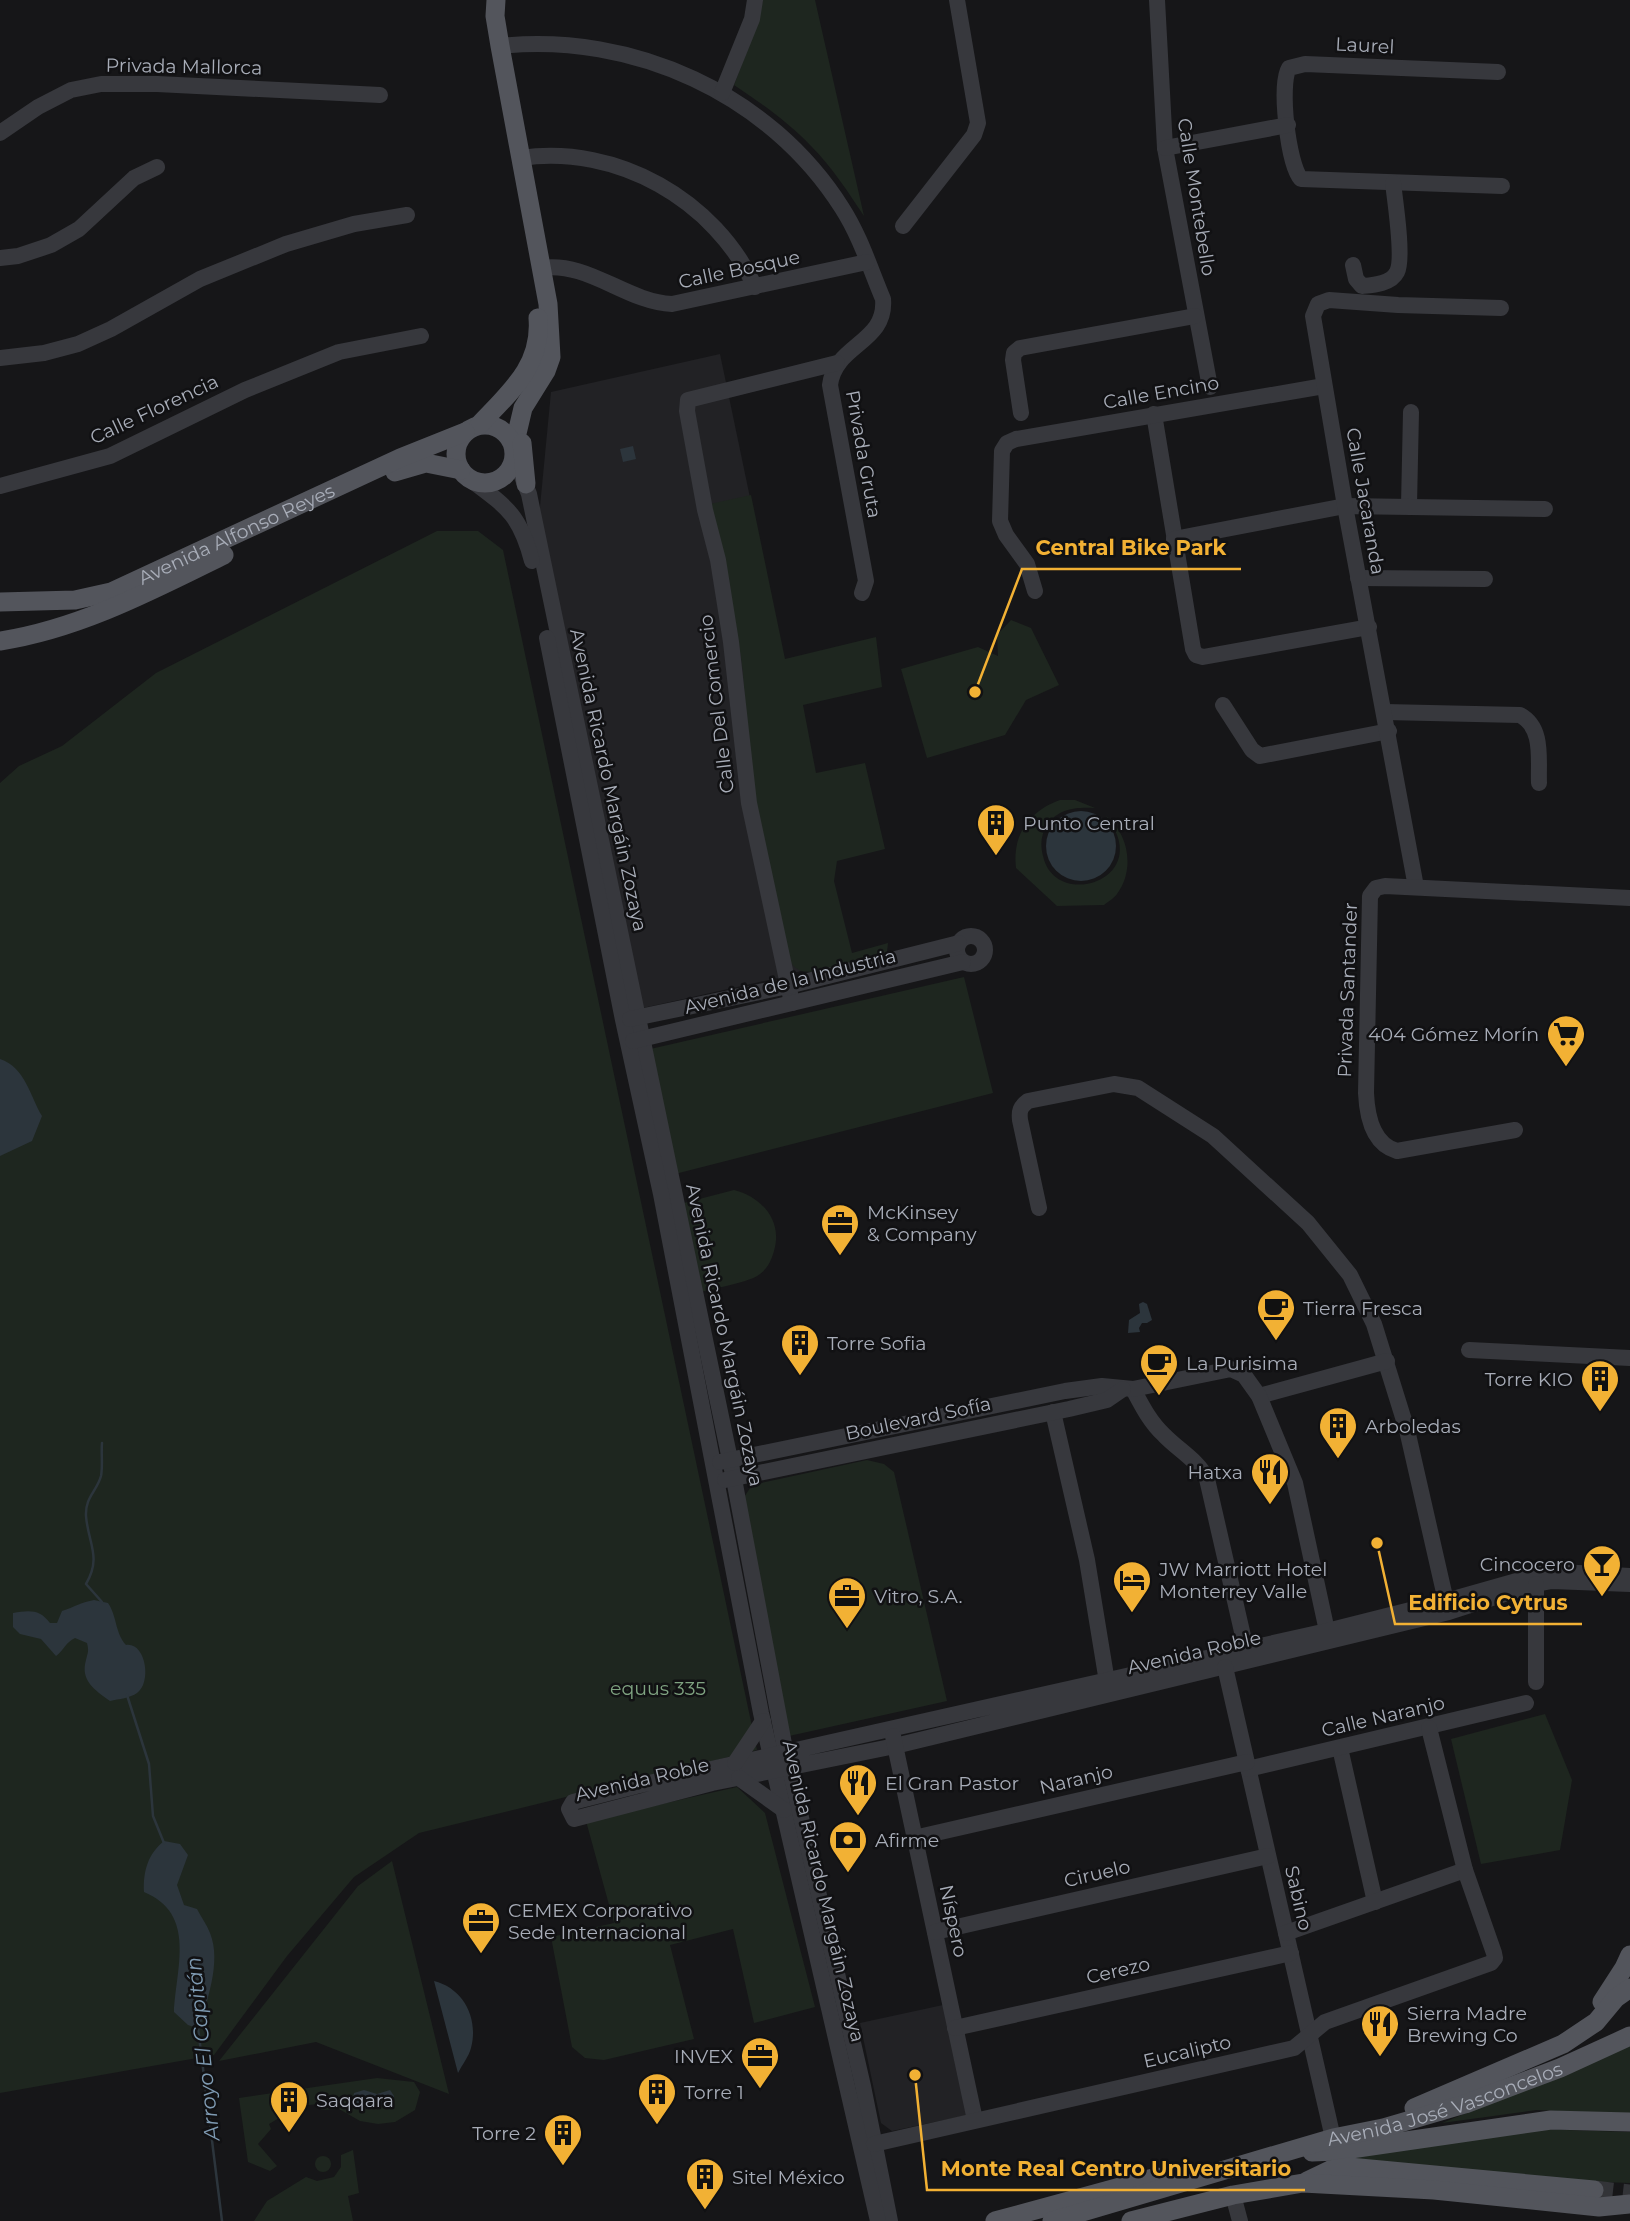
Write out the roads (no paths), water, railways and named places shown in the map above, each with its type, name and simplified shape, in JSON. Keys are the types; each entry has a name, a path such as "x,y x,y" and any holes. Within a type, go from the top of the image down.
{"main road":[{"name":"Avenida Alfonso Reyes","path":"0,602 75,600 111,592 400,458 472,428 503,400 527,370 536,352 539,329 530,268 490,64 482,0"},
{"path":"496,0 495,16 500,46 548,304 551,357 546,371 523,408 517,424 514,453 510,470 503,478 481,483 466,475 456,452 458,443 472,428 497,426 510,438 514,453"},
{"path":"517,424 526,484"},
{"name":"Avenida Alfonso Reyes","path":"0,642 57,628 138,597 410,466 426,463 466,475"},
{"path":"1585,2030 1630,1955"},
{"path":"1383,2128 1399,2113 1555,2048 1600,2019 1616,1998 1630,1988"},
{"name":"Avenida José Vasconcelos","path":"1052,2221 1333,2138 1383,2128 1465,2104 1560,2068 1630,2036"},
{"path":"1301,2149 1323,2153 1551,2120 1630,2122"},
{"path":"995,2221 1195,2167 1234,2169"},
{"path":"1303,2183 1322,2173 1349,2167 1594,2190"},
{"path":"1131,2221 1233,2195 1303,2183 1434,2190 1581,2206 1614,2207 1630,2204"},
{"path":"1167,2221 1189,2206"},
{"path":"1581,2206 1603,2221"}],"street":[{"path":"722,93 751,19 755,0"},
{"path":"903,226 974,135 978,122 957,0"},
{"name":"Calle Montebello","path":"1157,0 1165,148 1210,387"},
{"path":"500,46 566,46 614,52 679,71 722,93 775,129 811,165 841,206 858,236 883,299 882,320 873,332 838,363"},
{"name":"Laurel","path":"1287,125 1284,82 1286,74 1294,65 1329,64 1498,72"},
{"name":"Privada Mallorca","path":"0,133 38,107 71,90 101,84 158,84 380,95"},
{"path":"1165,148 1287,125 1296,170 1299,177 1307,181 1503,186"},
{"path":"521,158 539,155 571,156 611,164 652,180 686,201 713,223 745,265 755,287"},
{"path":"0,258 18,256 51,245 79,229 134,178 157,167"},
{"path":"1353,265 1356,279 1362,286 1390,280 1398,272 1393,183"},
{"path":"0,358 44,353 78,344 111,329 200,279 298,241 354,224 407,215"},
{"name":"Calle Bosque","path":"541,268 564,267 590,275 656,304 672,304 867,262"},
{"name":"Calle Jacaranda","path":"1416,887 1345,506 1313,316 1318,304 1329,300 1501,308"},
{"path":"1021,413 1013,360 1014,353 1020,348 1195,316"},
{"name":"Calle Florencia","path":"0,486 110,456 244,390 340,352 421,336"},
{"name":"Calle Del Comercio","path":"792,1003 749,803 731,642 718,560 705,510 688,400 838,363"},
{"name":"Privada Gruta","path":"838,363 832,372 830,385 866,581 862,593"},
{"name":"Calle Encino","path":"1035,591 1027,565 1006,535 1000,520 1002,451 1007,443 1016,439 1154,414 1324,386"},
{"path":"1409,505 1412,412"},
{"path":"1154,414 1196,655 1203,657 1369,627"},
{"name":"Avenida Ricardo Margáin Zozaya","path":"514,453 526,484 630,1019"},
{"name":"Avenida Ricardo Margáin Zozaya","path":"466,475 514,515 527,542 635,1040 722,1462 763,1721 780,1761 784,1810 878,2221"},
{"path":"1174,539 1345,506 1545,509"},
{"path":"1358,578 1485,579"},
{"path":"1223,705 1252,750 1260,756 1388,731"},
{"path":"1385,712 1520,715 1528,719 1537,732 1539,783"},
{"name":"Privada Santander","path":"1416,887 1380,886 1372,891 1368,901 1366,1093 1372,1128 1384,1144 1397,1151 1515,1130"},
{"path":"1416,887 1630,898"},
{"path":"972,936 982,942 982,957 974,963 963,962 957,953 959,943 972,936"},
{"name":"Avenida de la Industria","path":"630,1019 788,986 959,943"},
{"name":"Avenida de la Industria","path":"635,1040 963,962"},
{"path":"1040,1208 1020,1120 1019,1112 1022,1106 1028,1101 1114,1084 1138,1088 1213,1136 1308,1223 1350,1275 1374,1324 1414,1459 1448,1607"},
{"path":"1469,1350 1630,1357"},
{"path":"1327,1631 1295,1483 1256,1391 1387,1361"},
{"name":"Boulevard Sofía","path":"725,1480 1053,1412 1107,1400 1128,1389 1231,1369 1244,1375 1256,1391"},
{"name":"Boulevard Sofía","path":"722,1462 1065,1391 1102,1386 1128,1389"},
{"path":"1128,1389 1161,1433 1200,1467 1207,1479 1246,1649"},
{"path":"1053,1412 1087,1560 1106,1680"},
{"name":"Avenida Ricardo Margáin Zozaya","path":"725,1480 780,1761 863,2086 890,2221"},
{"name":"Avenida Roble","path":"643,1793 737,1770 893,1738 1106,1680 1448,1607 1552,1572 1630,1576"},
{"name":"Avenida Roble","path":"1125,1676 1225,1667 1552,1581 1630,1584"},
{"path":"1536,1584 1536,1682"},
{"name":"Sabino","path":"1225,1667 1333,2138"},
{"name":"Calle Naranjo","path":"1247,1765 1340,1748 1526,1703"},
{"path":"763,1721 737,1770 784,1810"},
{"path":"1286,1933 1465,1870 1429,1728"},
{"name":"Níspero","path":"893,1738 975,2120"},
{"path":"1340,1748 1374,1902"},
{"name":"Naranjo","path":"915,1838 1247,1765"},
{"name":"Ciruelo","path":"934,1932 1268,1856"},
{"name":"Eucalipto","path":"874,2144 1292,2049 1325,2022 1487,1965 1493,1961 1494,1953 1465,1870"},
{"name":"Cerezo","path":"955,2028 1291,1953"},
{"path":"1233,2195 1240,2221"}],"waterway":[{"name":"Arroyo El Capitán","path":"102,1443 101,1476 86,1509 94,1558 86,1584 102,1602"},
{"name":"Arroyo El Capitán","path":"127,1695 149,1764 153,1816 164,1843"},
{"name":"Arroyo El Capitán","path":"198,2028 222,2221"}],"tunnel":[{"path":"1594,2190 1630,2194"}],"place":[{"name":"Central Bike Park","path":"975,692"},
{"name":"Punto Central","path":"996,857"},
{"name":"404 Gómez Morín","path":"1566,1068"},
{"name":"McKinsey & Company","path":"840,1257"},
{"name":"Tierra Fresca","path":"1276,1342"},
{"name":"Torre Sofia","path":"800,1377"},
{"name":"La Purisima","path":"1159,1397"},
{"name":"Torre KIO","path":"1600,1413"},
{"name":"Arboledas","path":"1338,1460"},
{"name":"Hatxa","path":"1270,1506"},
{"name":"Edificio Cytrus","path":"1377,1543"},
{"name":"Cincocero","path":"1602,1598"},
{"name":"JW Marriott Hotel Monterrey Valle","path":"1132,1614"},
{"name":"Vitro, S.A.","path":"847,1630"},
{"name":"El Gran Pastor","path":"858,1817"},
{"name":"Afirme","path":"848,1874"},
{"name":"CEMEX Corporativo Sede Internacional","path":"481,1955"},
{"name":"Sierra Madre Brewing Co","path":"1380,2058"},
{"name":"Monte Real Centro Universitario","path":"915,2075"},
{"name":"INVEX","path":"760,2090"},
{"name":"Torre 1","path":"657,2126"},
{"name":"Saqqara","path":"289,2134"},
{"name":"Torre 2","path":"563,2167"},
{"name":"Sitel México","path":"705,2211"}],"park label":[{"name":"equus 335","path":"658,1688"}]}
